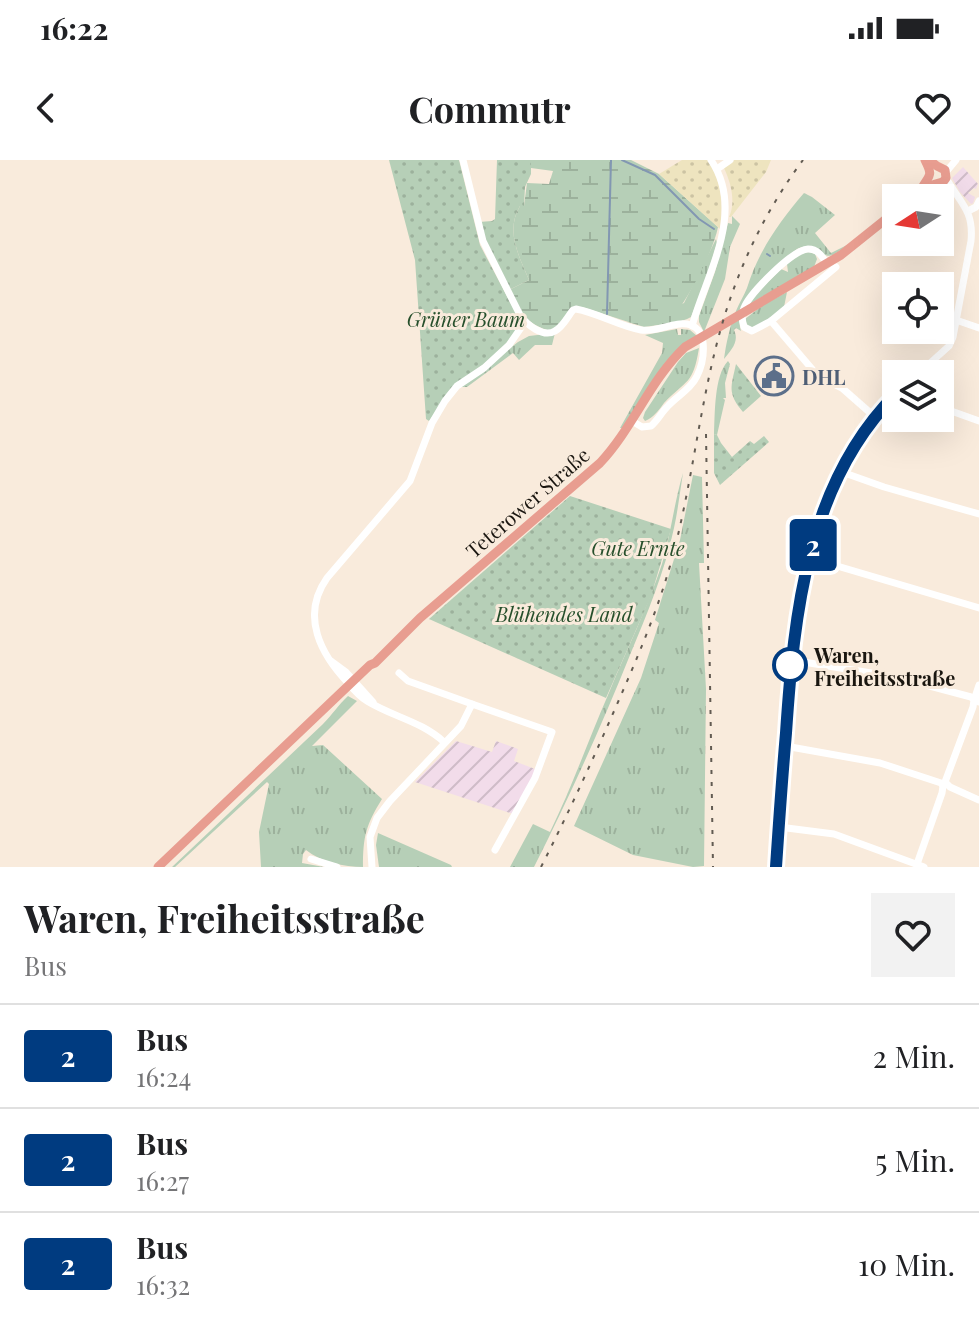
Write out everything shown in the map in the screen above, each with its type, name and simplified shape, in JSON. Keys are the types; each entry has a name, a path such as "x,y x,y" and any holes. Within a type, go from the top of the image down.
{"main road":[{"name":"Teterower Straße","path":"158,867 424,614 600,463 634,422 668,366 685,347 755,305 831,266 882,222"}],"street":[{"path":"463,160 483,241 525,322 551,333 576,309 643,331 682,324 699,331 703,348 697,377 654,424 645,427 634,422"},
{"path":"692,326 714,264 726,207 724,187 711,160"},
{"path":"717,169 730,160"},
{"path":"934,360 949,346 953,337 975,239 968,211 936,172 956,160"},
{"path":"968,211 976,207 979,201"},
{"path":"831,266 819,253 811,249 803,250 756,289 743,310 744,327 755,330 771,321 818,376 837,385 875,417"},
{"name":"Teterower Straße","path":"771,321 831,266"},
{"path":"956,320 979,328"},
{"path":"444,742 425,727 374,704 350,683 321,646 315,604 320,588 410,481 432,423 445,401 457,386 484,368 510,344 525,322"},
{"path":"776,867 791,660 800,601 822,514 839,471 857,439 882,409"},
{"path":"954,412 979,421"},
{"path":"839,471 979,514"},
{"path":"810,558 979,608"},
{"path":"779,827 834,834 920,866 945,780 974,700 896,677 791,660"},
{"path":"399,673 408,681 552,732 535,778 495,850"},
{"path":"979,685 976,695 979,702"},
{"path":"372,867 370,837 377,818 461,726 472,704"},
{"path":"785,746 880,763 979,800"},
{"path":"311,859 337,867"}],"shaded area":[{"path":"963,167 978,184 968,193 975,197 971,204 952,178"},
{"path":"456,741 492,752 496,741 518,749 514,761 535,769 513,814 415,782"}],"green space":[{"name":"Grüner Baum","path":"389,160 459,160 480,245 520,321 508,344 450,392 429,421 426,419 415,260"},
{"path":"497,160 531,160 524,206 520,206 514,225 515,243 529,280 509,290 479,222 495,219"},
{"path":"531,160 631,160 659,174 718,227 706,262 672,318 673,323 644,327 582,307 551,331 535,325 525,316 509,290 529,280 515,243 514,225 520,206 524,206 527,183 549,184 553,171 531,168"},
{"path":"804,193 835,215 815,233 831,253 849,244 829,256 809,247 797,249 767,275 743,307 741,331 734,330 735,342 724,359 734,317 757,262 778,226"},
{"path":"732,216 740,224 730,247 725,279 704,332 699,316 728,223 732,224"},
{"path":"716,239 707,277 691,317 659,325 627,322 640,323 684,303"},
{"path":"800,254 815,254 817,259 814,267 748,305 781,269 788,272 787,264"},
{"path":"787,292 784,307 761,324 748,326 745,319"},
{"path":"677,329 678,335 681,335 681,329 690,330 697,336 620,428 662,353 663,343 645,335"},
{"path":"555,333 552,345 535,345 519,360 513,353 467,387 459,387 518,342 529,336"},
{"path":"699,348 688,380 645,421 645,412 678,362 686,353"},
{"path":"728,361 726,398 723,398 717,435 714,434 716,396 723,367"},
{"path":"736,364 761,396 743,412 734,400 732,390"},
{"path":"714,434 732,457 750,441 754,444 764,436 769,442 720,485 714,473"},
{"path":"683,473 674,528 661,576 596,736 534,867 510,867 533,824 550,832 566,798 656,581"},
{"path":"693,475 702,477 704,563 699,563 706,689 704,866 693,867 633,855 574,826 641,678 659,623 655,620 680,540"},
{"name":"Blühendes Land","path":"570,496 671,529 651,596 606,698 429,619"},
{"path":"348,696 357,701 312,746 323,745 382,799 366,831 363,867 333,863 306,850 302,863 324,867 261,867 259,832 267,782 172,867 323,724"},
{"path":"378,833 451,865 452,867 379,867"}],"sand":[{"path":"682,160 708,160 713,168 720,193 720,229 659,174"},
{"path":"734,160 771,160 766,172 729,217 732,192 724,168"}],"waterway":[{"path":"607,314 611,160"},
{"path":"622,160 655,175 699,219 714,229"}],"railway":[{"path":"541,867 619,699 664,585 678,537 713,357 736,284 765,220 803,160"},
{"path":"706,434 713,867"}],"bus line":[{"name":"2","path":"776,867 790,669 806,570 835,480 857,439 882,409"}],"place":[{"name":"DHL","path":"774,376"},
{"name":"Waren, Freiheitsstraße","path":"790,665"}],"park label":[{"name":"Gute Ernte","path":"638,547"}]}
